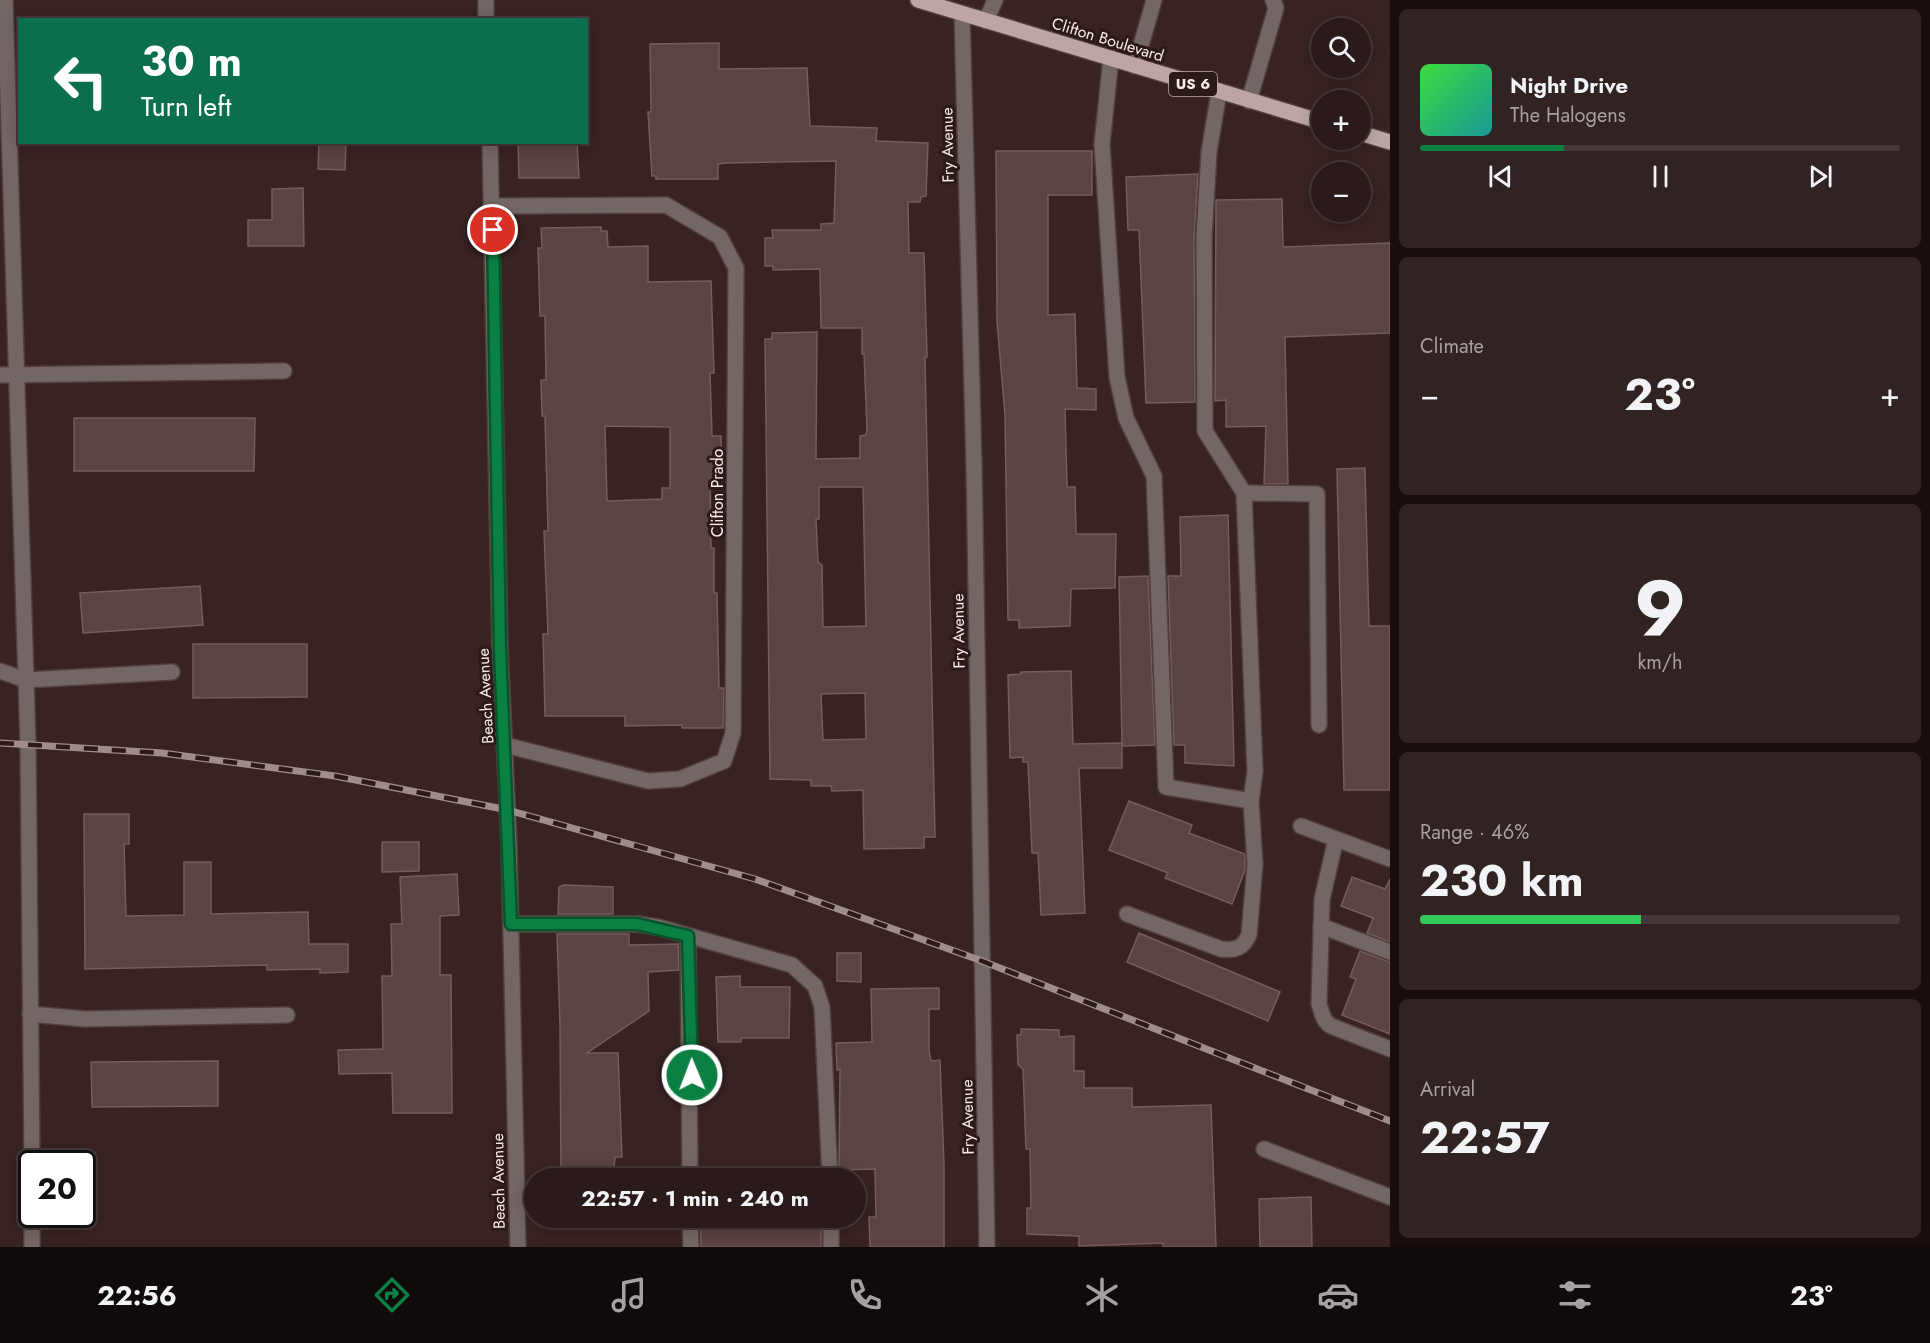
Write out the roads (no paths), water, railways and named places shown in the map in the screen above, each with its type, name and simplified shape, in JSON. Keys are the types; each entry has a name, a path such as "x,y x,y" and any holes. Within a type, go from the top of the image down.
{"main road":[{"name":"Clifton Boulevard","path":"918,0 1311,119"},
{"path":"1371,136 1390,142"}],"street":[{"path":"486,0 486,18"},
{"path":"986,21 995,0"},
{"path":"1135,66 1154,0"},
{"path":"1249,101 1276,8 1273,0"},
{"path":"3,4 5,142 17,375 26,680 32,1150"},
{"name":"Fry Avenue","path":"962,14 974,477 987,1247"},
{"path":"1111,58 1102,144 1117,377 1126,418 1154,476 1166,787 1251,801"},
{"path":"1127,914 1221,949 1233,951 1244,944 1249,935 1256,864 1251,801 1255,771 1244,493 1205,431 1204,237 1209,152 1219,92"},
{"name":"Beach Avenue","path":"490,144 500,649 511,924 518,1247"},
{"name":"Clifton Prado","path":"492,206 666,205 712,230 731,254 736,268 733,733 724,761 696,774 669,781 648,780 505,745"},
{"path":"0,375 284,371"},
{"path":"1244,493 1317,494 1319,725"},
{"path":"0,671 26,680 172,672"},
{"path":"1301,826 1390,860"},
{"path":"1336,839 1322,899 1319,1004 1326,1022 1390,1049"},
{"path":"511,924 637,924 792,965 815,987 822,1007 829,1168"},
{"path":"1321,926 1390,952"},
{"path":"688,936 692,1075 690,1168"},
{"path":"30,1014 85,1019 287,1015"},
{"path":"1264,1149 1390,1197"},
{"path":"32,1228 32,1247"},
{"path":"690,1228 691,1247"},
{"path":"831,1228 831,1247"}],"railway":[{"path":"0,743 162,753 335,776 508,810 755,879 982,961 1390,1121"}]}
